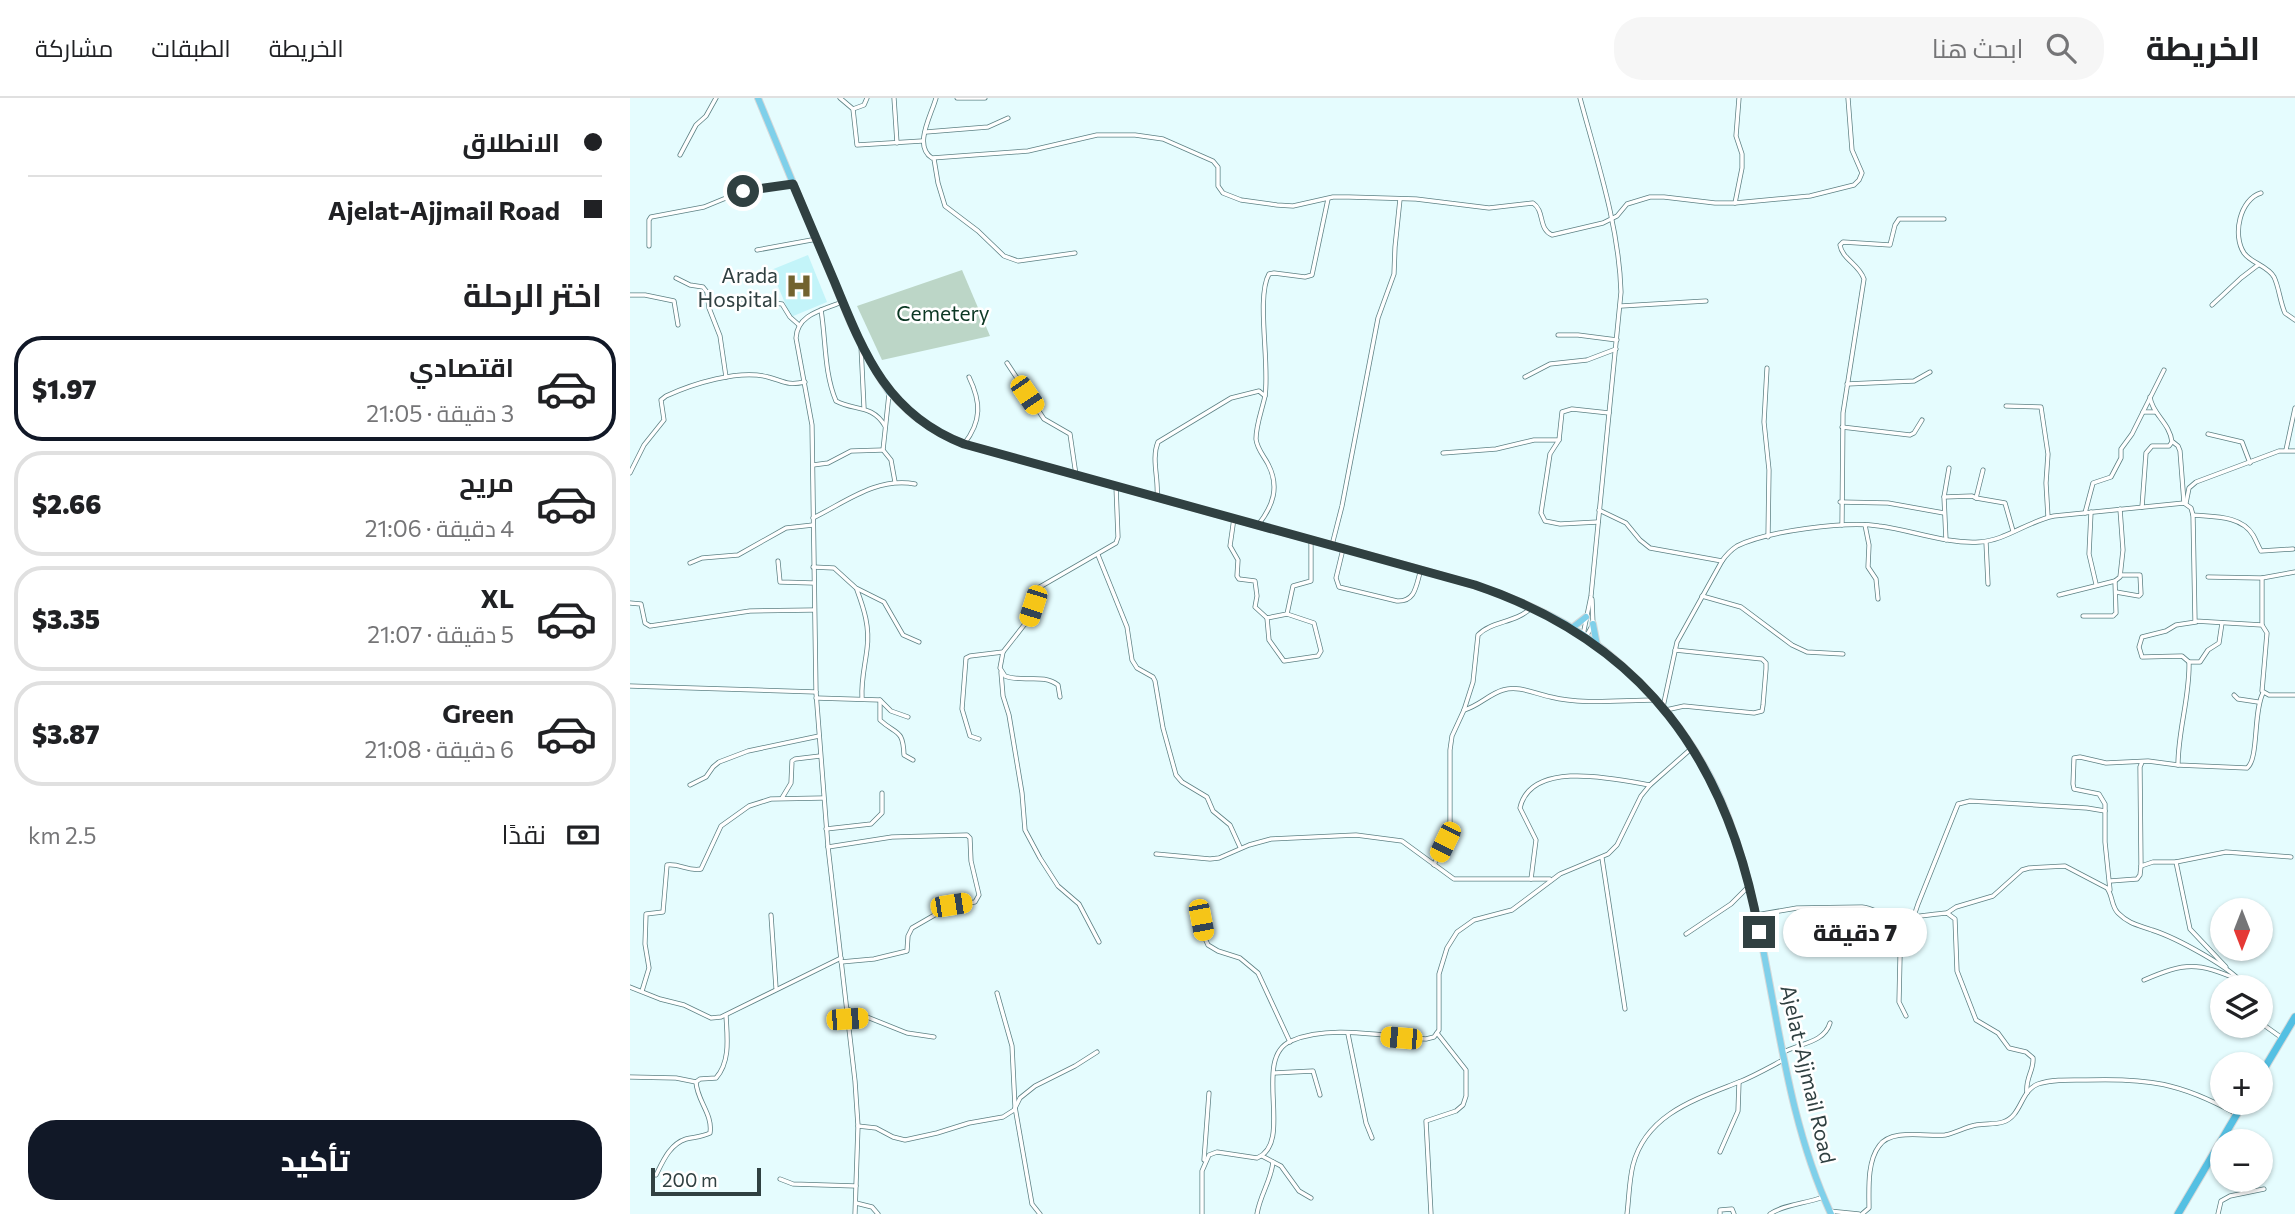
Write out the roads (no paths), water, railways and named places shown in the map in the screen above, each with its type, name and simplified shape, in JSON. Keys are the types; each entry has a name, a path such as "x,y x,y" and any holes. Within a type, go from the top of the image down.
{"highway":[{"path":"2273,1054 2295,1017"},
{"path":"2178,1214 2236,1115"}],"main road":[{"name":"Ajelat-Ajjmail Road","path":"758,98 861,344 889,392 914,416 938,432 964,444 1493,591 1532,607 1585,636 1628,670 1665,708 1693,747 1727,813 1749,885 1805,1147 1830,1213"},
{"path":"1572,628 1586,617"},
{"path":"1593,624 1597,645"}],"street":[{"path":"680,155 695,125 706,117 716,98"},
{"path":"840,98 853,109 857,145 922,141"},
{"path":"853,109 864,105 867,98"},
{"path":"894,98 897,143"},
{"path":"936,98 922,141 927,156 934,159 1027,151 1097,135 1151,137 1163,139 1213,161 1218,167 1218,186 1228,196 1277,205 1307,204 1349,197 1489,208 1533,203 1538,207 1544,230 1552,235 1604,223 1627,204 1650,197 1735,203 1810,196 1854,185 1859,180 1860,167 1852,150 1848,98"},
{"path":"957,98 985,98"},
{"path":"1580,98 1612,218 1620,271 1621,306 1585,636"},
{"path":"1735,203 1742,168 1742,154 1736,136 1739,98"},
{"path":"926,132 988,127 1008,118"},
{"path":"934,159 945,206 978,231 1004,256 1018,261 1075,253"},
{"path":"649,246 651,217 704,207 743,191 793,184"},
{"path":"2261,193 2251,197 2244,205 2240,222 2242,248 2258,265 2274,276 2285,313 2295,320"},
{"path":"1258,525 1269,511 1274,496 1273,476 1256,443 1265,396 1264,285 1269,274 1305,277 1312,275 1328,199"},
{"path":"1332,545 1378,318 1394,274 1400,199"},
{"path":"1842,526 1842,427 1864,279 1860,269 1841,251 1840,245 1890,245 1899,219 1944,219"},
{"path":"757,250 817,239"},
{"path":"2212,305 2258,265"},
{"path":"676,278 706,290 709,308 722,344 726,377"},
{"path":"630,295 674,301 678,325"},
{"path":"734,298 782,304 799,325"},
{"path":"1621,306 1706,301"},
{"path":"843,302 808,316 796,332 796,345 812,425 816,698 826,829 858,1126 855,1214"},
{"path":"821,310 826,336 826,362 834,397 838,403 864,408 880,418 885,426"},
{"path":"1558,335 1617,341"},
{"path":"861,344 864,408"},
{"path":"1525,377 1550,364 1587,360 1616,349"},
{"path":"1007,363 1044,419 1070,434 1076,475"},
{"path":"1767,368 1764,422 1769,470 1768,537"},
{"path":"2096,584 2089,554 2088,512 2093,482 2111,477 2121,458 2121,449 2128,441 2164,370"},
{"path":"1847,384 1914,381 1930,372"},
{"path":"630,473 644,445 664,420 661,402 663,397 726,377 743,375 768,377 790,385 805,382"},
{"path":"964,444 975,428 979,413 975,389 969,377"},
{"path":"1157,497 1155,457 1158,442 1239,394 1255,391 1265,396"},
{"path":"889,392 883,450 891,460 895,482"},
{"path":"2150,396 2151,405 2180,451 2185,503 2191,508 2193,515 2196,622"},
{"path":"2006,407 2041,407 2048,454 2048,517"},
{"path":"2286,450 2295,408"},
{"path":"1598,522 1554,523 1543,519 1541,513 1549,458 1559,440 1560,418 1565,410 1609,413"},
{"path":"2143,412 2156,412"},
{"path":"1842,427 1910,435 1922,421"},
{"path":"2208,434 2242,442 2250,463"},
{"path":"1443,453 1496,449 1534,440 1559,440"},
{"path":"2142,507 2146,453 2152,446 2169,446 2172,442"},
{"path":"813,465 828,463 851,451 883,450"},
{"path":"2185,503 2192,484 2286,450 2295,451"},
{"path":"1946,540 1944,497 1949,468"},
{"path":"1976,498 1983,470"},
{"path":"813,518 857,494 895,482 915,484"},
{"path":"1099,942 1079,904 1058,886 1025,830 1001,672 1003,652 1028,620 1038,588 1116,542 1116,486"},
{"path":"1944,497 1972,496 2005,503 2013,531"},
{"path":"1840,502 1880,503 1944,513"},
{"path":"1675,650 1762,659 1766,666 1760,712 1684,706 1665,708 1675,650 1721,561 1734,548 1768,537 1865,525 1946,540 1986,542 2048,517 2185,503"},
{"path":"2059,595 2115,581 2121,575 2123,550 2120,509"},
{"path":"1600,510 1626,523 1650,548 1721,561"},
{"path":"2193,515 2226,518 2241,525 2250,532 2261,551 2293,550"},
{"path":"1234,519 1230,546 1238,560 1237,576 1239,579 1255,581 1255,607 1267,618 1269,640 1284,661 1318,656 1321,651 1314,623 1287,614 1267,618"},
{"path":"690,563 702,558 738,555 786,528 813,525"},
{"path":"1865,525 1869,545 1868,566 1876,579 1878,599"},
{"path":"1287,614 1293,586 1311,580 1311,540"},
{"path":"1986,542 1988,584"},
{"path":"1343,548 1336,578 1339,587 1407,601 1421,569"},
{"path":"1098,555 1127,627 1132,660 1137,668 1155,681 1176,775 1207,797 1213,811 1230,825 1241,848"},
{"path":"778,561 780,582 813,583"},
{"path":"813,566 834,568 856,588 884,602 903,635 919,642"},
{"path":"2208,577 2262,578 2295,572"},
{"path":"2116,592 2139,596 2141,594 2140,575 2121,575"},
{"path":"2227,968 2153,930 2132,925 2114,908 2105,842 2104,800 2099,794 2079,791 2073,787 2074,758 2241,769 2250,766 2253,760 2258,702 2263,693 2261,684 2267,633 2262,625 2262,578"},
{"path":"2083,616 2113,616 2116,613 2115,581"},
{"path":"856,588 867,623 867,646 861,675 862,698"},
{"path":"1585,636 1593,624 1591,596"},
{"path":"1702,596 1741,607 1792,645 1807,652 1843,654"},
{"path":"630,603 641,604 645,623 650,626 705,620 750,611 814,610"},
{"path":"1434,865 1448,834 1452,736 1473,682 1478,635 1484,629 1518,618 1532,607"},
{"path":"2222,623 2219,643 2208,650 2201,662 2189,662 2182,656 2143,657 2139,642 2146,636 2169,630 2176,625 2196,622 2222,623 2262,625"},
{"path":"979,739 970,736 963,714 962,693 966,658 1003,652"},
{"path":"2178,765 2179,732 2188,693 2189,662"},
{"path":"1001,672 1012,679 1050,679 1058,685 1060,697"},
{"path":"630,686 816,692"},
{"path":"1464,710 1509,689 1528,690 1562,699 1657,700"},
{"path":"2263,693 2295,695"},
{"path":"2234,695 2238,699 2258,702"},
{"path":"816,698 880,700 891,711 908,717"},
{"path":"880,700 880,720 899,732 903,738 904,755 913,760"},
{"path":"690,785 708,776 719,762 748,751 819,736"},
{"path":"1431,1214 1426,1122 1456,1111 1463,1105 1468,1080 1463,1064 1437,1033 1439,975 1452,938 1467,923 1519,906 1567,871 1602,858 1617,845 1635,806 1650,785 1693,747"},
{"path":"782,798 791,783 792,761 820,756"},
{"path":"2109,881 2137,879 2140,875 2141,764"},
{"path":"1531,879 1536,840 1520,808 1530,789 1549,780 1584,775 1650,785"},
{"path":"826,829 872,824 882,813 882,793"},
{"path":"642,991 649,968 645,944 646,914 663,912 667,866 674,864 701,869 723,824 756,802 782,798 823,798"},
{"path":"1906,1016 1899,1002 1899,964 1918,904 1961,802 2046,805 2105,811"},
{"path":"630,987 711,1018 726,1015 776,988 841,960 907,951 908,936 912,928 951,905 975,902 979,895 971,861 970,838 967,835 892,837 828,848"},
{"path":"1156,854 1210,859 1241,848 1286,838 1375,836 1402,841 1454,879 1552,880"},
{"path":"2141,866 2226,852 2291,857"},
{"path":"1602,858 1625,1009"},
{"path":"2176,862 2190,929 2235,975"},
{"path":"1756,915 1797,908 1863,907 1872,908 1887,916 1947,913 1956,907 1993,896 2022,870 2029,868 2065,866 2110,890"},
{"path":"1686,934 1731,904 1749,885"},
{"path":"1907,917 1918,904"},
{"path":"1956,907 1957,971 1976,1020 1998,1033 2009,1048 2026,1052 2033,1058 2034,1064 2026,1081 2027,1093"},
{"path":"1199,908 1208,944 1218,951 1240,958 1258,973 1290,1042"},
{"path":"1947,913 1955,919"},
{"path":"771,915 776,988"},
{"path":"2144,980 2191,965 2226,975"},
{"path":"997,993 1012,1046 1015,1107 1032,1204 1040,1214"},
{"path":"847,1009 907,1032 934,1037"},
{"path":"696,1083 700,1079 716,1078 720,1073 727,1047 726,1015"},
{"path":"847,1019 869,1017"},
{"path":"1627,1214 1633,1166 1647,1136 1676,1108 1701,1095 1739,1082 1797,1045 1821,1038 1830,1023"},
{"path":"2273,1031 2283,1038"},
{"path":"1204,1162 1214,1152 1252,1158 1262,1156 1269,1150 1273,1137 1274,1073 1278,1055 1290,1042 1319,1035 1348,1034 1426,1040 1437,1033"},
{"path":"1348,1034 1366,1123 1372,1138"},
{"path":"858,1126 876,1128 905,1140 1003,1117 1035,1086 1097,1052"},
{"path":"1274,1073 1313,1071 1320,1095"},
{"path":"630,1077 676,1078 696,1083"},
{"path":"1830,1213 1860,1214 1869,1209 1872,1164 1876,1150 1883,1141 1902,1135 1945,1135 1977,1125 2002,1122 2014,1115 2027,1093 2036,1085 2056,1081 2138,1079 2160,1082 2210,1100"},
{"path":"1720,1152 1738,1111 1739,1082"},
{"path":"656,1175 675,1145 683,1140 706,1135 711,1130 710,1119 696,1083"},
{"path":"1202,1214 1209,1093"},
{"path":"1262,1156 1281,1166 1299,1191 1311,1198"},
{"path":"1257,1214 1261,1195 1270,1181 1273,1162"},
{"path":"780,1180 793,1184 856,1186"},
{"path":"2218,1214 2221,1201 2250,1192"},
{"path":"1770,1214 1781,1208 1823,1197"},
{"path":"856,1203 872,1207 878,1214"},
{"path":"1720,1214 1720,1210 1724,1208 1732,1209 1734,1214"}],"place":[{"name":"Arada Hospital","path":"799,286"}],"park label":[{"name":"Cemetery","path":"943,312"}]}
